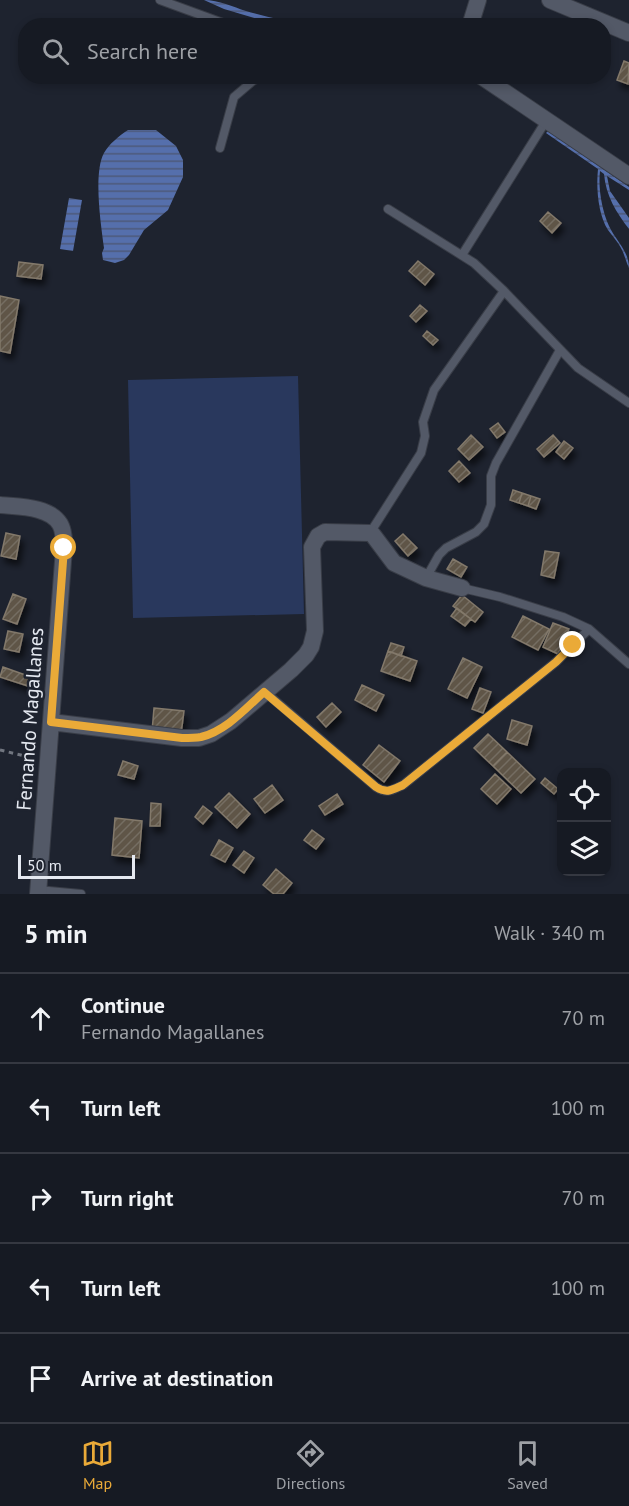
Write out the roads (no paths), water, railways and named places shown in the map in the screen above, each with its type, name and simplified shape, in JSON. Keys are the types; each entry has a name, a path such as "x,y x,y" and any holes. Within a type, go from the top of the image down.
{"street":[{"path":"472,18 478,0"},
{"path":"550,0 593,18"},
{"path":"611,25 629,33"},
{"path":"493,84 629,177"},
{"name":"Fernando Magallanes","path":"0,505 50,514 60,524 64,535 38,892"},
{"path":"51,722 182,738 199,738 211,734 231,721 306,656 314,640 312,555 314,542 325,532 370,533 394,563 426,578 462,588"}],"lane":[{"path":"160,0 209,18"},
{"path":"219,148 234,97 249,84"},
{"path":"462,255 546,121"},
{"path":"388,209 474,263 578,368 629,403"},
{"path":"370,533 421,453 425,436 423,422 434,390 504,291"},
{"path":"426,578 439,555 446,548 476,532 484,524 491,505 491,476 496,463 560,350"},
{"path":"462,588 500,597 563,617 589,629 629,664"},
{"path":"264,692 376,787 383,791 392,790 403,785 556,662 589,629"},
{"path":"38,892 81,894"}]}
